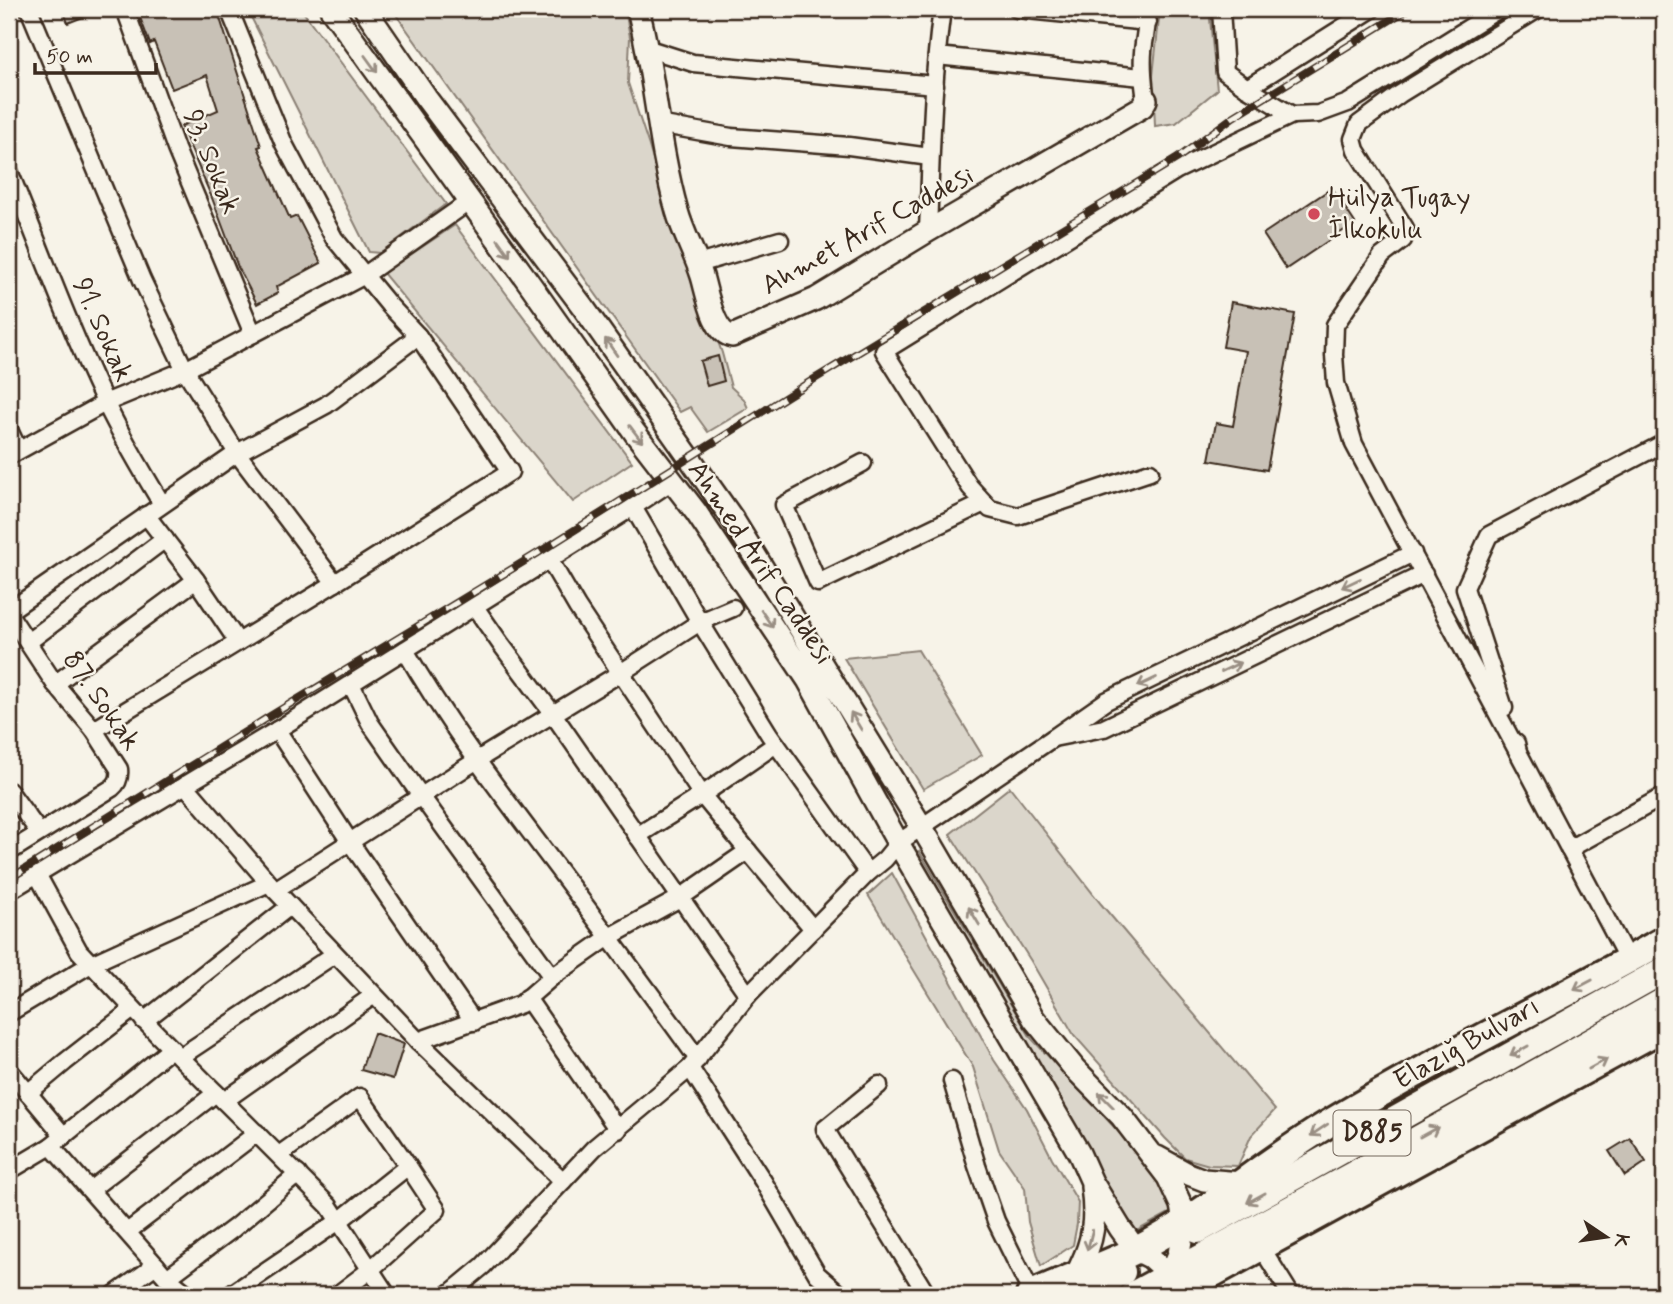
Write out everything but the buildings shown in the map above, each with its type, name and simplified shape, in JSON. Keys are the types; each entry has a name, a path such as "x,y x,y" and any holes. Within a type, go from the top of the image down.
{"highway":[{"path":"1183,1231 1241,1183 1342,1116 1664,940"},
{"name":"Elazığ Bulvarı","path":"1031,1295 1075,1289 1664,970"},
{"name":"Elazığ Bulvarı","path":"1133,1295 1171,1285 1406,1146 1664,1001"},
{"path":"1631,1019 1664,1009"},
{"path":"1171,1285 1261,1247 1664,1027"}],"street":[{"path":"29,9 142,280 185,370 237,453 335,583"},
{"name":"93. Sokak","path":"125,9 176,149 253,334"},
{"path":"94,730 510,472 418,337 334,238 284,144 229,9"},
{"name":"Ahmed Arif Caddesi","path":"331,9 635,433 696,512 808,680 898,843 1079,1153 1092,1182 1120,1228 1171,1285"},
{"name":"Ahmed Arif Caddesi","path":"365,9 426,97 583,307 732,518 921,826 1034,1018 1074,1068 1122,1117 1168,1177 1181,1205 1183,1231"},
{"name":"Ahmet Arif Caddesi","path":"638,9 645,34 658,124 677,212 698,264 715,320 726,335 732,336 816,299 1142,107 1146,100"},
{"path":"928,231 930,157 942,9"},
{"path":"1017,9 1147,15 1142,77 1146,100"},
{"path":"1221,9 1225,72 1293,116"},
{"path":"1247,88 1372,9"},
{"path":"1150,472 1018,516 990,509 970,487 884,351 1177,170 1293,116 1318,114 1348,103 1499,9"},
{"path":"1538,9 1400,94 1359,124 1353,139 1356,150 1405,228 1403,240 1382,256 1335,325 1336,383 1354,444 1628,960"},
{"path":"646,48 693,63 935,85"},
{"path":"937,56 1142,77"},
{"path":"658,124 731,136 849,146 930,157"},
{"name":"91. Sokak","path":"9,171 15,205 105,403 162,504"},
{"path":"9,430 14,452 105,403 185,370 365,275 470,201"},
{"path":"698,264 780,240"},
{"path":"9,612 237,453 326,405 418,337"},
{"path":"1518,752 1465,588 1489,535 1664,443"},
{"path":"863,463 784,505 818,583 984,503"},
{"path":"9,891 277,730 672,481"},
{"path":"633,507 776,744 868,873"},
{"path":"146,515 196,580 238,642"},
{"path":"28,642 165,539"},
{"path":"448,1295 483,1266 594,1148 694,1063 748,995 898,843 1106,701 1413,553"},
{"path":"549,559 577,607 702,795 813,929"},
{"path":"1053,738 1104,728 1424,574"},
{"path":"55,684 196,580"},
{"path":"475,607 553,714 748,995"},
{"path":"9,1013 91,964 272,887 350,842 700,622 733,607"},
{"name":"87. Sokak","path":"9,612 55,684 94,730 119,769 118,782 111,788 9,852"},
{"path":"405,650 476,761 610,937 694,1063 817,1274 841,1295"},
{"path":"351,684 370,723 552,977"},
{"path":"277,730 350,842 474,1022"},
{"path":"637,836 776,744"},
{"path":"185,785 272,887 374,995 563,1181"},
{"path":"9,791 39,832"},
{"path":"1569,849 1664,796"},
{"path":"418,1041 521,1004 552,977 610,937 680,898 748,851"},
{"path":"37,874 79,951 176,1053 329,1206 387,1295"},
{"path":"28,1093 65,1062 139,1015 290,906"},
{"path":"9,1171 58,1141 176,1053 335,954"},
{"path":"90,1190 220,1097 374,995"},
{"path":"527,998 618,1130"},
{"path":"9,1070 28,1093 90,1190 167,1278 189,1295"},
{"path":"952,1081 996,1221 1031,1295"},
{"path":"879,1085 825,1129 927,1295"},
{"path":"279,1156 360,1097 437,1210 370,1270 337,1295"},
{"path":"127,1232 257,1133"},
{"name":"Ahmed Arif Caddesi","path":"1149,1152 1204,1180 1241,1183"},
{"path":"230,1295 339,1221 408,1166"},
{"path":"167,1278 234,1228 298,1174"},
{"name":"Ahmed Arif Caddesi","path":"1075,1289 1093,1229 1095,1205 1092,1182"},
{"path":"1171,1285 1183,1231"},
{"path":"1261,1247 1292,1295"},
{"path":"114,1295 156,1265"}],"shaded area":[{"path":"247,9 301,9 446,204 380,253 369,252"},
{"path":"392,9 625,9 630,37 628,83 669,216 693,268 731,387 744,399 748,408 708,432 690,407 680,412"},
{"path":"1158,9 1209,9 1217,90 1176,123 1155,126 1153,76"},
{"path":"455,225 632,462 573,502 383,273"},
{"path":"918,650 982,755 923,789 844,658"},
{"path":"1010,787 1101,904 1275,1110 1251,1136 1238,1166 1209,1165 1185,1158 1074,1035 1031,961 950,834"},
{"path":"919,851 1031,1038 1155,1171 1173,1211 1135,1232 912,854"},
{"path":"892,873 994,1060 1027,1109 1078,1202 1073,1245 1041,1266 1028,1222 1025,1188 999,1150 973,1067 868,895"}],"railway":[{"path":"9,879 816,378 1178,158 1233,117 1408,9"}],"place":[{"name":"Hülya Tugay İlkokulu","path":"1314,214"}]}
